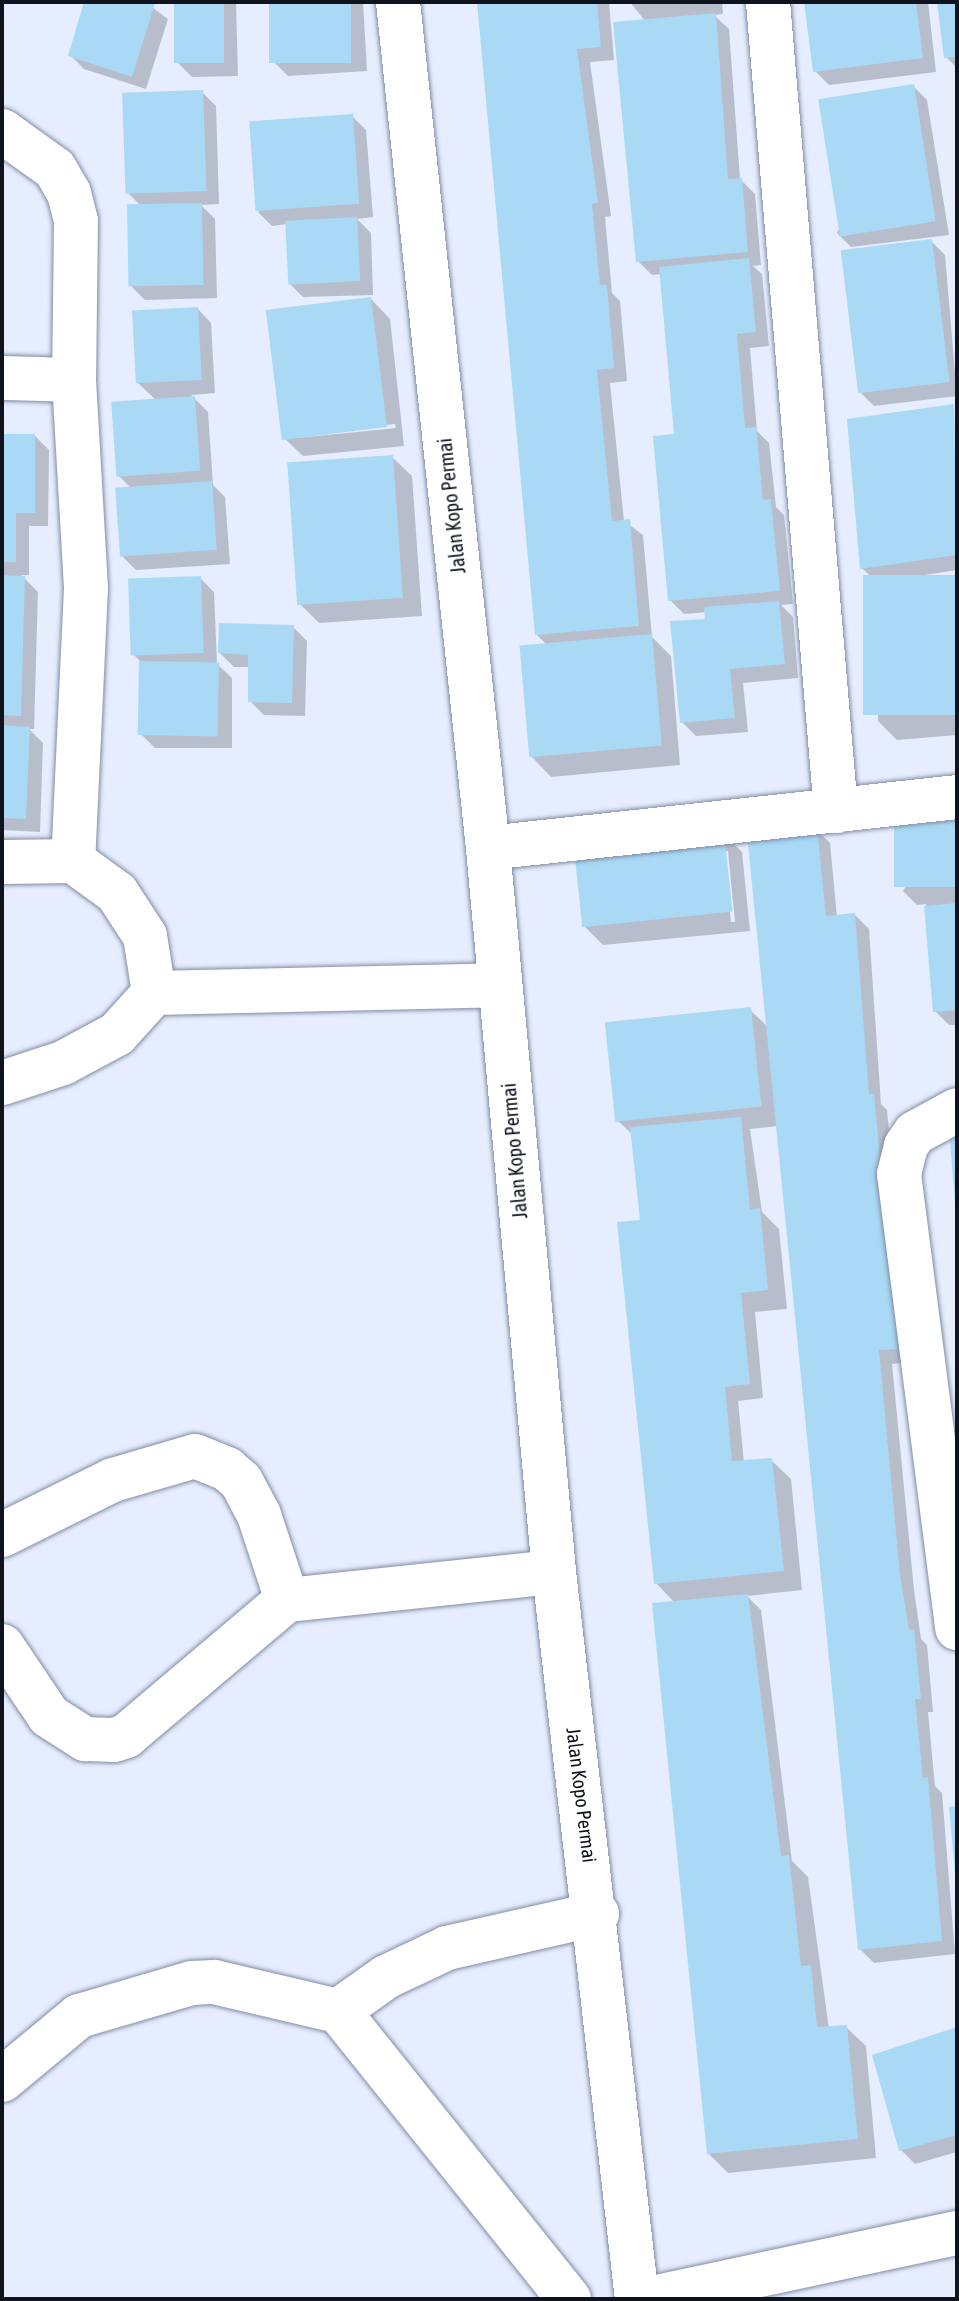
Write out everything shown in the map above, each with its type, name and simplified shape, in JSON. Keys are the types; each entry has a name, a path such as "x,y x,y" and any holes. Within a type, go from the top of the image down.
{"street":[{"name":"Jalan Kopo Permai","path":"398,2 488,848 554,1572 597,1914 637,2299"},
{"path":"768,2 836,811"},
{"path":"2,131 36,151 69,193 76,221 74,380 86,588 73,861"},
{"path":"2,378 74,380"},
{"path":"488,848 957,797"},
{"path":"2,862 73,861 117,893 145,936 154,993"},
{"path":"2,1083 63,1063 117,1034 154,993 500,985"},
{"path":"957,1110 915,1133 906,1146 899,1174 957,1628"},
{"path":"2,1535 113,1480 195,1456 227,1469 241,1481 259,1515 287,1600"},
{"path":"2,1646 49,1716 85,1739 114,1740 126,1736 287,1600 554,1572"},
{"path":"338,2011 386,1977 447,1948 597,1914"},
{"path":"2,2080 79,2016 192,1983 214,1982 338,2011 569,2299"},
{"path":"648,2299 957,2233"}],"building":[{"path":"84,2 155,3 132,77 68,56"},
{"path":"174,2 224,2 224,63 174,63"},
{"path":"269,2 351,2 351,63 269,63"},
{"path":"477,2 597,2 601,47 577,49 598,203 592,204 600,285 607,285 614,368 597,370 612,521 630,519 639,626 535,635"},
{"path":"804,2 916,2 923,58 813,72"},
{"path":"937,2 957,2 957,57 944,58"},
{"path":"716,13 728,179 742,178 748,252 636,262 613,22"},
{"path":"914,84 936,221 840,236 818,99"},
{"path":"203,90 207,191 126,194 122,93"},
{"path":"353,114 359,204 256,211 249,121"},
{"path":"202,203 203,285 128,286 127,204"},
{"path":"357,217 360,281 288,285 285,221"},
{"path":"932,239 950,382 858,393 841,250"},
{"path":"749,258 756,332 737,334 745,428 756,427 763,500 771,499 780,591 668,601 653,436 674,434 659,267"},
{"path":"371,297 387,427 282,440 266,310"},
{"path":"198,307 202,380 136,383 132,310"},
{"path":"195,396 200,471 116,477 111,402"},
{"path":"954,404 957,555 860,569 847,419"},
{"path":"2,434 35,434 35,513 16,513 16,562 2,562"},
{"path":"393,455 403,598 297,605 287,462"},
{"path":"212,481 217,550 120,557 115,488"},
{"path":"2,575 25,576 21,716 2,715"},
{"path":"863,575 957,575 957,715 863,715"},
{"path":"201,576 204,653 131,656 128,579"},
{"path":"779,601 785,664 730,669 735,718 680,723 670,621 705,619 704,607"},
{"path":"219,623 294,625 292,703 248,702 248,655 218,653"},
{"path":"652,634 662,746 529,757 520,646"},
{"path":"139,661 219,662 218,736 138,735"},
{"path":"2,725 30,727 26,819 2,818"},
{"path":"894,809 957,809 957,887 894,887"},
{"path":"817,827 826,916 855,913 869,1094 874,1094 898,1349 879,1350 900,1575 909,1630 914,1629 921,1699 915,1699 923,1778 928,1777 942,1941 858,1950 747,834"},
{"path":"724,831 732,912 582,927 574,847"},
{"path":"957,903 957,1010 933,1012 924,906"},
{"path":"751,1007 761,1106 615,1122 605,1022"},
{"path":"741,1117 750,1209 760,1208 768,1290 741,1293 750,1384 725,1387 732,1461 772,1458 784,1571 654,1584 617,1222 640,1220 630,1127"},
{"path":"957,1128 957,1202 955,1202 949,1129"},
{"path":"748,1594 781,1856 789,1855 801,1966 811,1965 817,2027 847,2025 858,2139 707,2154 652,1603"},
{"path":"957,1806 957,1872 955,1872 949,1807"},
{"path":"957,2027 957,2135 899,2151 872,2055"}]}
